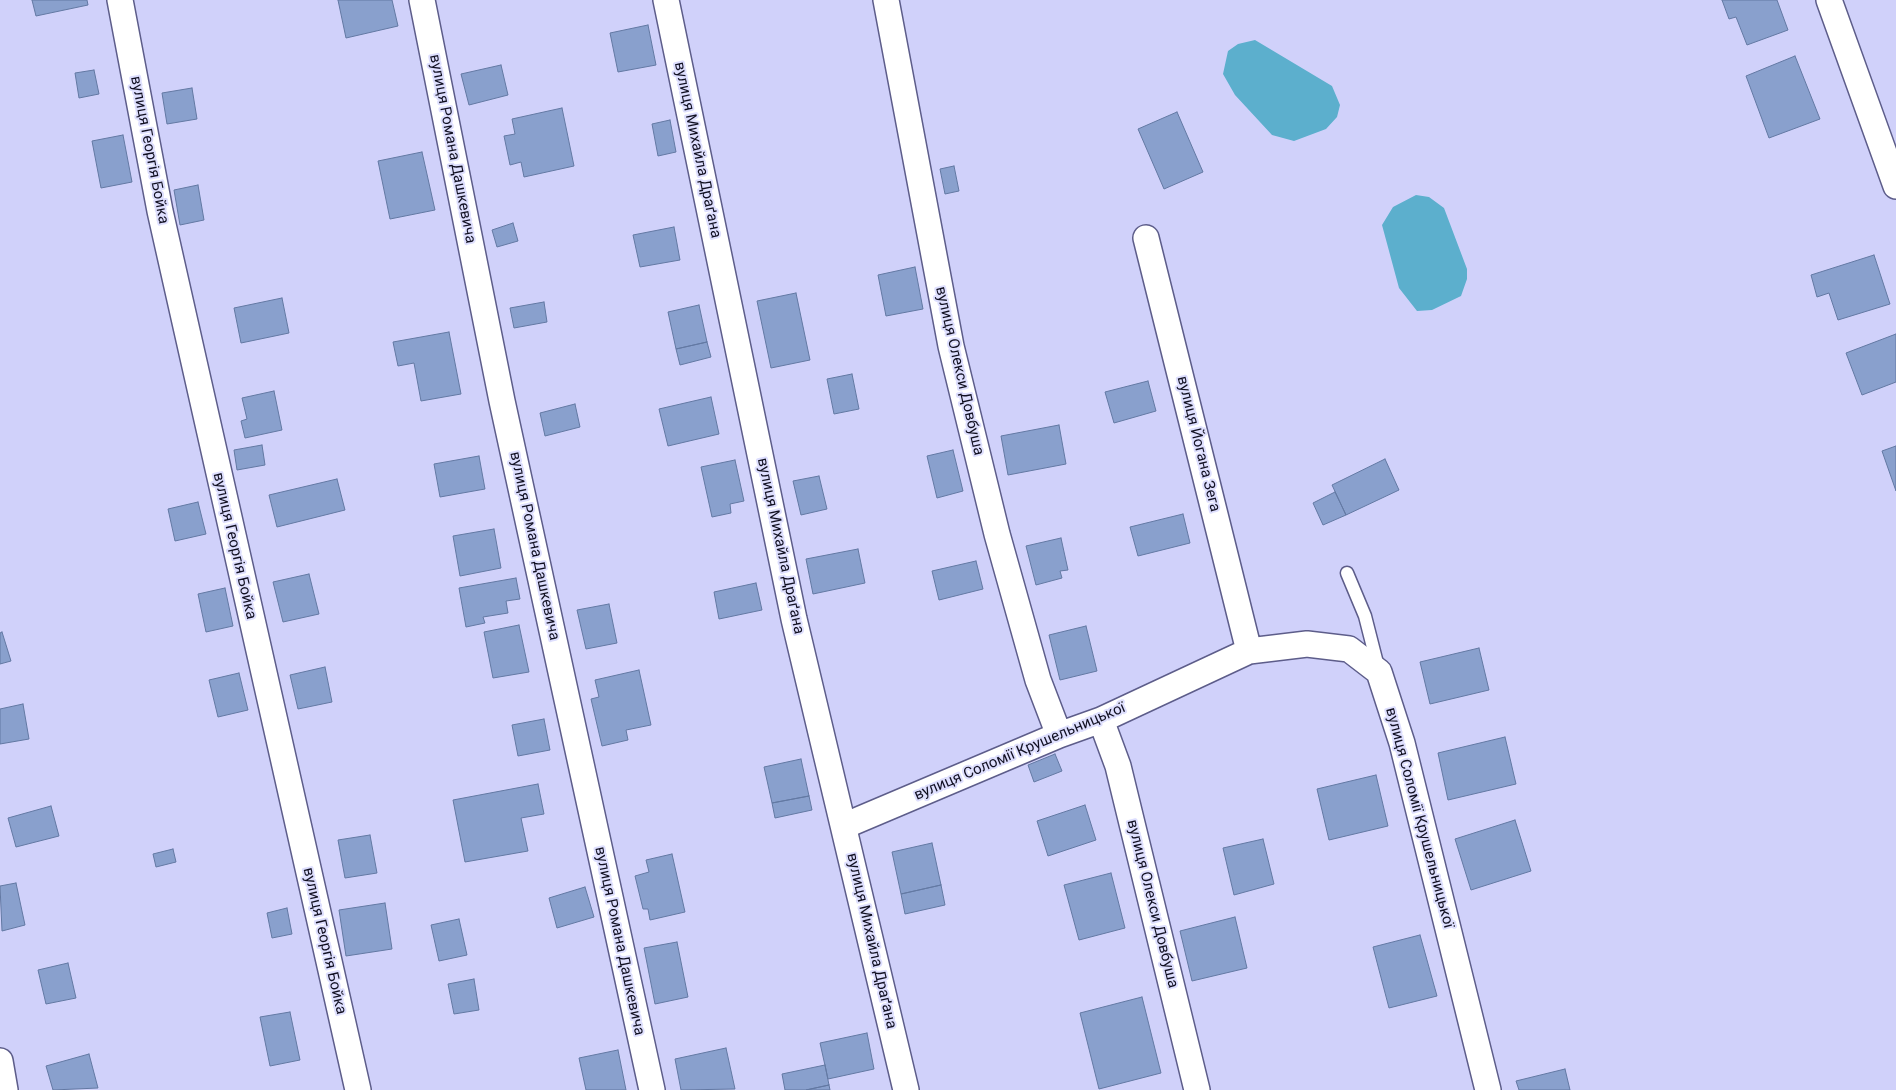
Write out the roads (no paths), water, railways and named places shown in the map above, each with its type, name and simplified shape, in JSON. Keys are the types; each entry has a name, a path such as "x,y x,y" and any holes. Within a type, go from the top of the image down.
{"street":[{"name":"вулиця Георгія Бойка","path":"120,0 166,240 358,1090"},
{"name":"вулиця Романа Дашкевича","path":"422,0 502,401 652,1090"},
{"name":"вулиця Михайла Драґана","path":"666,0 794,619 906,1090"},
{"name":"вулиця Олекси Довбуша","path":"886,0 952,346 1000,544 1038,680 1059,735"},
{"path":"1829,0 1896,186"},
{"name":"вулиця Йогана Зега","path":"1146,238 1249,651"},
{"name":"вулиця Соломії Крушельницької","path":"844,826 1059,735 1101,720 1249,651 1307,644 1349,649 1379,672 1402,743 1488,1090"},
{"name":"вулиця Олекси Довбуша","path":"1101,720 1118,766 1196,1090"},
{"path":"0,1061 4,1090"}],"lane":[{"path":"1347,573 1365,616 1379,672"}],"water":[{"path":"1255,40 1332,86 1340,105 1337,117 1326,129 1294,141 1272,135 1235,95 1223,74 1228,51 1238,44"},
{"path":"1416,195 1429,197 1444,208 1467,269 1467,279 1461,296 1432,310 1417,311 1399,288 1382,225 1393,207"}]}
